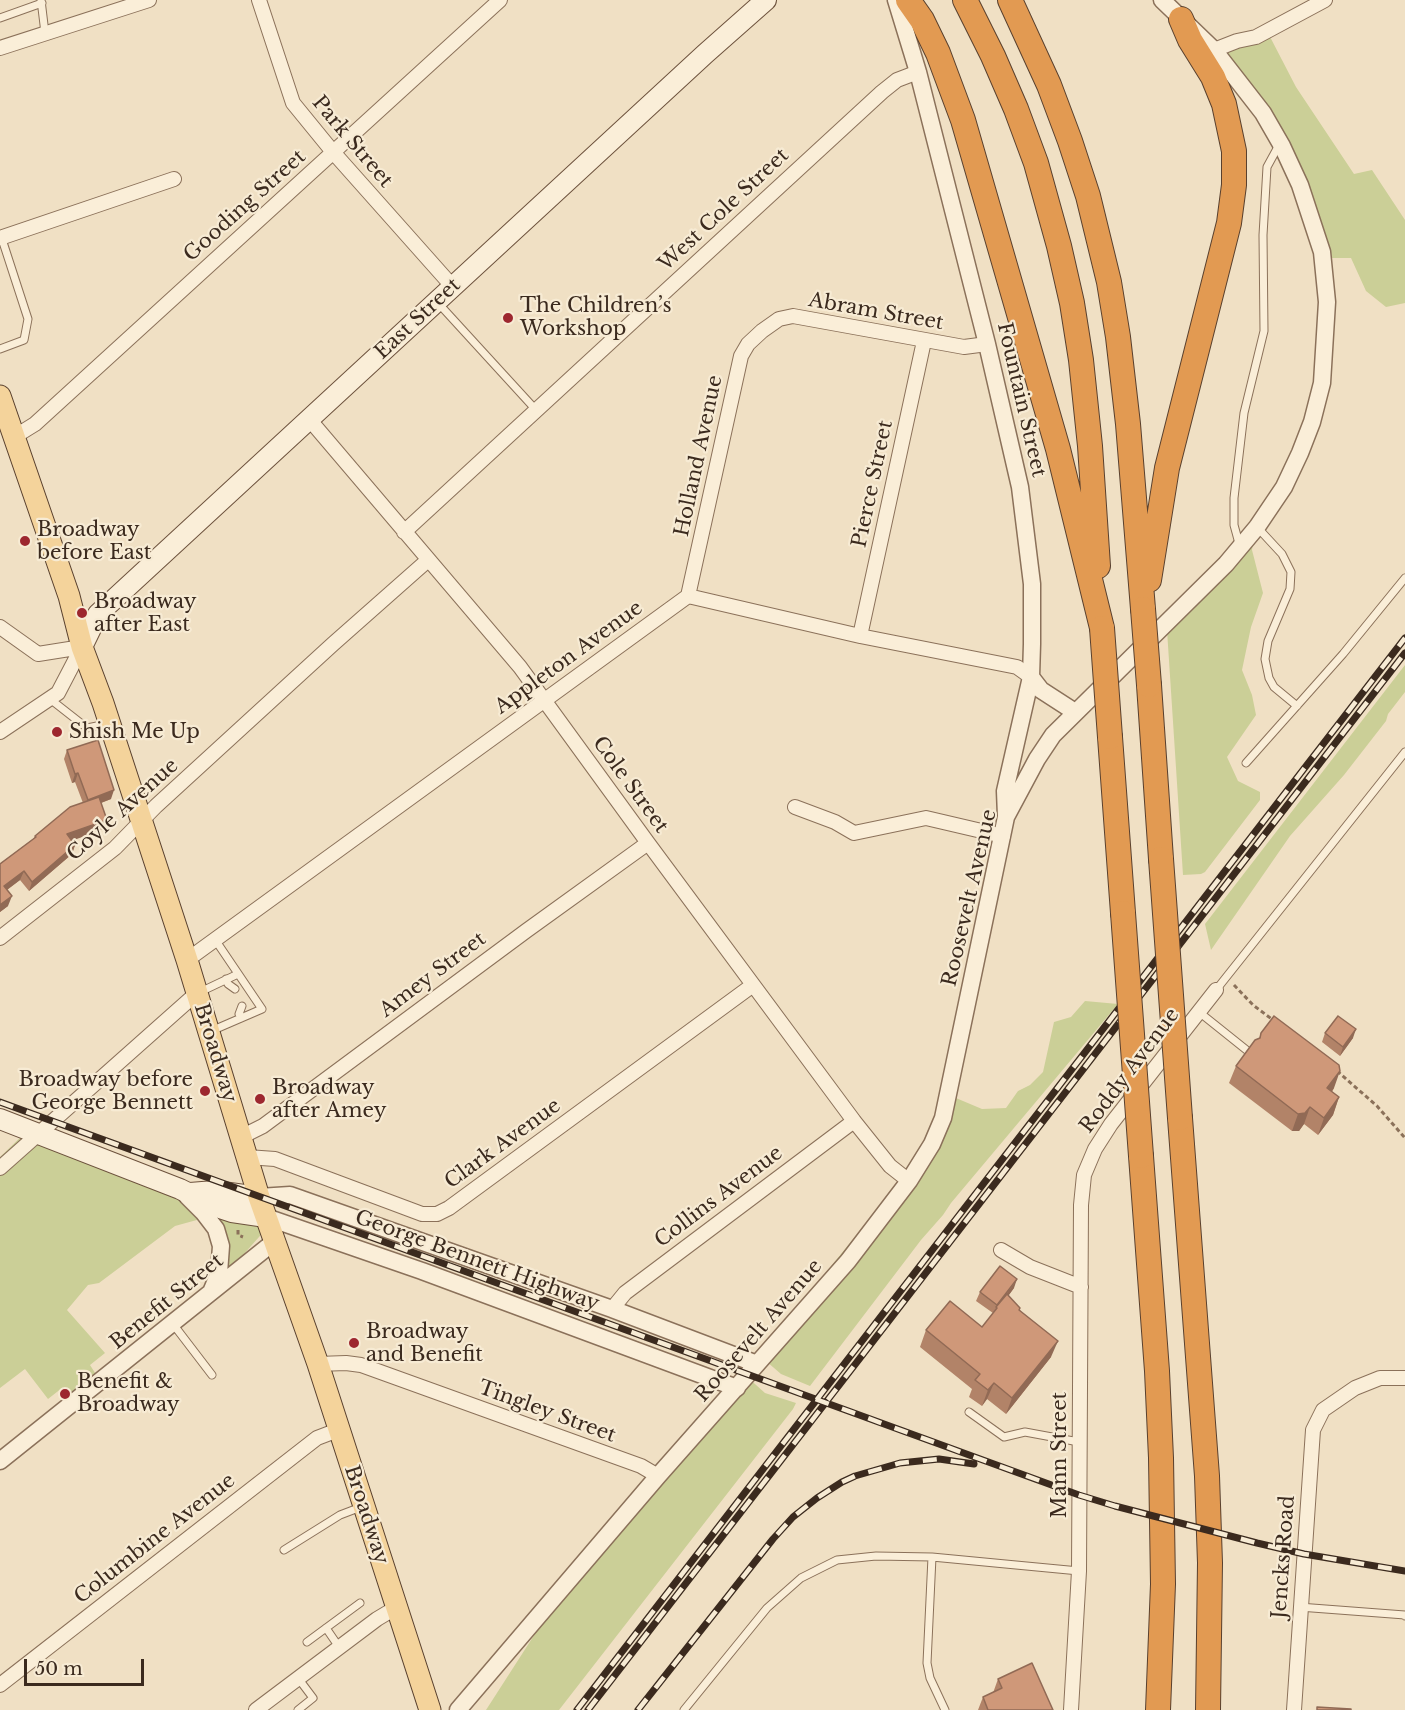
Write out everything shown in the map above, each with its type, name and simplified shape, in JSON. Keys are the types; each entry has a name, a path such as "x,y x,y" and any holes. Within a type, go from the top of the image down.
{"highway":[{"path":"908,0 922,20 938,53 963,120 1062,465 1102,628"},
{"path":"965,0 1005,82 1050,209 1068,284 1085,398 1160,1428 1163,1554 1158,1710"},
{"path":"1010,0 1038,59 1067,132 1088,196 1109,282 1118,337 1127,415 1149,685 1208,1486 1210,1563 1208,1710"},
{"path":"1143,609 1156,549 1166,477 1229,223 1234,185 1234,151 1224,104 1213,77 1190,40 1181,10"}],"main road":[{"name":"East Street","path":"82,647 98,614 760,2"},
{"name":"Broadway","path":"0,396 69,596 82,647 187,960 259,1197 318,1364 430,1710"},
{"name":"George Bennett Highway","path":"0,1119 185,1191 214,1206 232,1212 266,1217"},
{"name":"George Bennett Highway","path":"185,1191 215,1191 259,1197"}],"street":[{"path":"0,48 149,0"},
{"name":"Park Street","path":"259,0 294,103 333,152 453,287"},
{"name":"Gooding Street","path":"14,437 35,423 500,0"},
{"name":"Fountain Street","path":"896,0 918,72 987,344 1021,498 1034,611 1031,677 1005,791 1006,817"},
{"name":"Roosevelt Avenue","path":"458,1710 658,1476 848,1261 909,1181 932,1144 947,1104 1006,817 1037,759 1053,735 1075,712 1226,564 1257,527 1284,488 1300,453 1312,422 1322,383 1328,302 1322,252 1300,185 1263,113 1181,10 1162,0"},
{"path":"1214,50 1256,37 1325,0"},
{"name":"West Cole Street","path":"404,532 882,92 897,80 918,72"},
{"path":"0,236 174,179"},
{"name":"Abram Street","path":"762,331 779,319 793,316 964,347 987,344"},
{"name":"Holland Avenue","path":"688,596 741,356 748,344 762,331"},
{"name":"Pierce Street","path":"860,636 924,341"},
{"name":"Cole Street","path":"309,419 520,667 854,1120 890,1166 909,1181"},
{"name":"Coyle Avenue","path":"0,938 115,848 141,821 333,644 428,560"},
{"path":"688,596 860,636 1017,667 1031,677 1041,690 1075,712"},
{"name":"Appleton Avenue","path":"187,960 688,596"},
{"path":"0,627 38,654 82,647"},
{"path":"0,732 58,693 82,647"},
{"path":"795,807 835,822 854,833 926,818 1003,836"},
{"name":"Amey Street","path":"244,1147 264,1126 648,843"},
{"name":"Clark Avenue","path":"244,1147 422,1214 437,1214 449,1208 753,985"},
{"name":"Roddy Avenue","path":"1081,1287 1081,1195 1084,1174 1090,1157 1111,1124 1216,990"},
{"path":"0,1168 197,993"},
{"name":"Collins Avenue","path":"612,1310 624,1293 854,1120"},
{"path":"185,1191 216,1229 221,1246 219,1273 209,1296"},
{"name":"George Bennett Highway","path":"259,1197 290,1195 757,1364"},
{"name":"George Bennett Highway","path":"266,1217 422,1271 737,1388"},
{"name":"Benefit Street","path":"0,1461 275,1241"},
{"path":"1001,1250 1030,1267 1081,1287"},
{"name":"Mann Street","path":"1071,1710 1079,1572 1081,1287"},
{"name":"Tingley Street","path":"318,1364 361,1365 641,1466 658,1476"},
{"name":"Jencks Road","path":"1293,1710 1313,1430 1323,1410 1355,1388 1380,1378 1405,1378"},
{"name":"Columbine Avenue","path":"0,1685 317,1438 338,1430"},
{"path":"256,1710 339,1647 397,1607"}],"lane":[{"path":"0,18 42,1 45,34"},
{"path":"1240,547 1233,525 1234,498 1244,413 1264,331 1263,236 1267,167 1280,143"},
{"path":"0,236 28,319 24,340 0,349"},
{"path":"437,302 536,410"},
{"path":"1257,527 1282,554 1291,572 1290,589 1268,641 1265,659 1269,678 1274,687 1297,706"},
{"path":"1246,763 1405,578"},
{"path":"50,699 87,728 109,724"},
{"path":"1216,990 1405,752"},
{"path":"208,1032 238,1014 262,1009 216,941"},
{"path":"197,993 229,986 238,974"},
{"path":"238,1014 242,1006"},
{"path":"1199,1012 1249,1052"},
{"path":"173,1324 212,1375"},
{"path":"969,1412 1004,1437 1025,1432 1079,1442"},
{"path":"284,1550 340,1515 363,1506"},
{"path":"684,1710 752,1624 783,1592 801,1578 837,1560 876,1556 932,1557 1079,1572"},
{"path":"932,1557 927,1663 930,1678 945,1710"},
{"path":"307,1642 360,1603"},
{"path":"1299,1607 1405,1616"},
{"path":"326,1628 339,1647"},
{"path":"298,1678 313,1698 298,1710"}],"path":[{"path":"1227,977 1246,999 1281,1026"},
{"path":"1336,1070 1377,1106 1405,1138"},
{"path":"238,1227 238,1235 243,1237"}],"green space":[{"path":"1267,31 1296,87 1354,174 1372,170 1405,220 1405,303 1386,307 1366,291 1351,258 1317,258 1285,156 1217,46"},
{"path":"1257,515 1252,550 1263,593 1251,627 1242,670 1252,695 1256,715 1227,757 1238,781 1260,792 1260,800 1205,872 1183,875 1167,630"},
{"path":"1405,665 1405,692 1388,714 1386,721 1344,775 1290,836 1211,950 1205,924"},
{"path":"1085,1001 1118,1004 921,1240 810,1386 781,1374 759,1355 901,1180 931,1130 944,1093 982,1109 1006,1108 1018,1091 1030,1085 1043,1072 1054,1022 1071,1017"},
{"path":"26,1132 267,1228 219,1282 201,1293 217,1261 204,1218 175,1226 99,1283 88,1285 67,1310 105,1353 90,1365 97,1376 69,1397 62,1388 48,1399 25,1369 0,1388 0,1157"},
{"path":"746,1376 765,1393 796,1403 793,1409 559,1710 486,1710 589,1550"}],"building":[{"path":"98,740 114,790 88,800 78,773 75,774 67,750"},
{"path":"99,797 107,820 67,834 75,845 32,882 24,871 4,886 12,896 0,905 0,864 70,807"},
{"path":"1274,1016 1339,1065 1340,1071 1327,1088 1339,1097 1324,1118 1310,1107 1305,1113 1298,1114 1236,1066 1255,1040 1260,1038 1261,1033"},
{"path":"1338,1016 1356,1029 1343,1047 1325,1033"},
{"path":"1000,1266 1017,1279 997,1305 980,1292"},
{"path":"1007,1294 1020,1308 1019,1310 1058,1341 1012,1398 994,1383 988,1390 975,1380 980,1374 926,1330 950,1301 982,1327"},
{"path":"1032,1663 1053,1710 988,1710 983,1697 1002,1688 998,1679"},
{"path":"1317,1707 1351,1709 1351,1710 1317,1710"}],"railway":[{"path":"577,1710 1405,638"},
{"path":"588,1710 1405,653"},
{"path":"0,1102 1079,1495 1304,1554 1405,1571"},
{"path":"638,1710 773,1539 793,1517 817,1498 855,1476 900,1463 939,1459 974,1464"}],"place":[{"name":"The Children’s Workshop","path":"508,318"},
{"name":"Broadway before East","path":"25,541"},
{"name":"Broadway after East","path":"82,613"},
{"name":"Shish Me Up","path":"57,732"},
{"name":"Broadway before George Bennett","path":"205,1091"},
{"name":"Broadway after Amey","path":"260,1099"},
{"name":"Broadway and Benefit","path":"354,1343"},
{"name":"Benefit & Broadway","path":"65,1394"}]}
